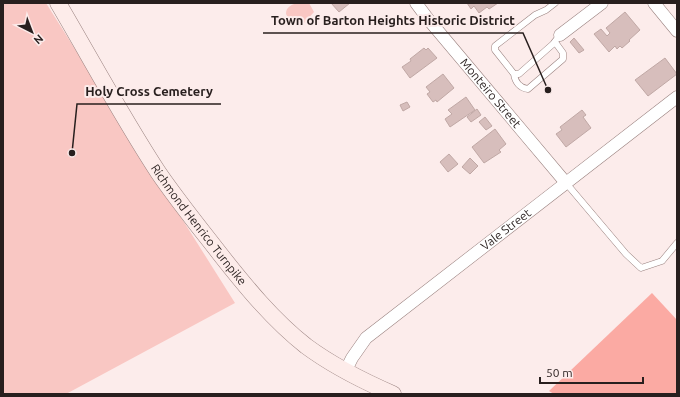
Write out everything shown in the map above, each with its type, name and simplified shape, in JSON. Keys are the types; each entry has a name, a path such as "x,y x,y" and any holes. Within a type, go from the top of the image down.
{"street":[{"name":"Richmond Henrico Turnpike","path":"58,3 158,172 250,291 280,323 307,346 345,372 394,394"},
{"name":"Monteiro Street","path":"416,3 566,183"},
{"path":"558,38 602,3"},
{"path":"654,3 677,31"},
{"name":"Vale Street","path":"345,372 359,347 366,338 677,97"}],"lane":[{"path":"514,74 519,74 558,38 564,53 563,59 528,89 524,89 515,81 514,74 495,50 495,46 535,15 546,10 554,3"},
{"path":"566,183 626,254 641,268 662,261 677,243"}],"shaded area":[{"path":"3,3 46,3 235,303 66,394 3,394"},
{"path":"297,3 309,3 314,12 304,23 293,22 286,14 288,8"},
{"path":"652,293 677,320 677,394 554,394 549,391"}],"building":[{"path":"331,3 350,3 339,12"},
{"path":"467,3 498,3 489,9 487,7 479,13 474,6 471,9"},
{"path":"625,12 640,30 622,48 620,46 617,49 615,46 609,52 594,34 601,29 607,36 610,33 606,28"},
{"path":"574,38 584,50 579,53 570,42"},
{"path":"424,48 426,50 428,48 437,58 410,78 402,67 411,61 410,59"},
{"path":"665,58 677,74 648,96 635,80"},
{"path":"443,74 454,88 437,102 436,100 433,102 427,94 430,92 426,87"},
{"path":"466,97 475,110 450,127 445,119 452,114 448,110"},
{"path":"407,102 410,107 403,111 400,105"},
{"path":"477,109 481,115 471,122 467,117"},
{"path":"582,110 586,115 583,117 591,128 566,147 556,134 562,130 560,127"},
{"path":"485,117 492,126 486,130 479,122"},
{"path":"495,129 506,144 499,150 501,152 484,163 472,147"},
{"path":"449,154 458,164 448,172 440,162"},
{"path":"470,158 478,166 470,174 462,167"}],"place":[{"name":"Town of Barton Heights Historic District","path":"548,90"},
{"name":"Holy Cross Cemetery","path":"72,153"}]}
